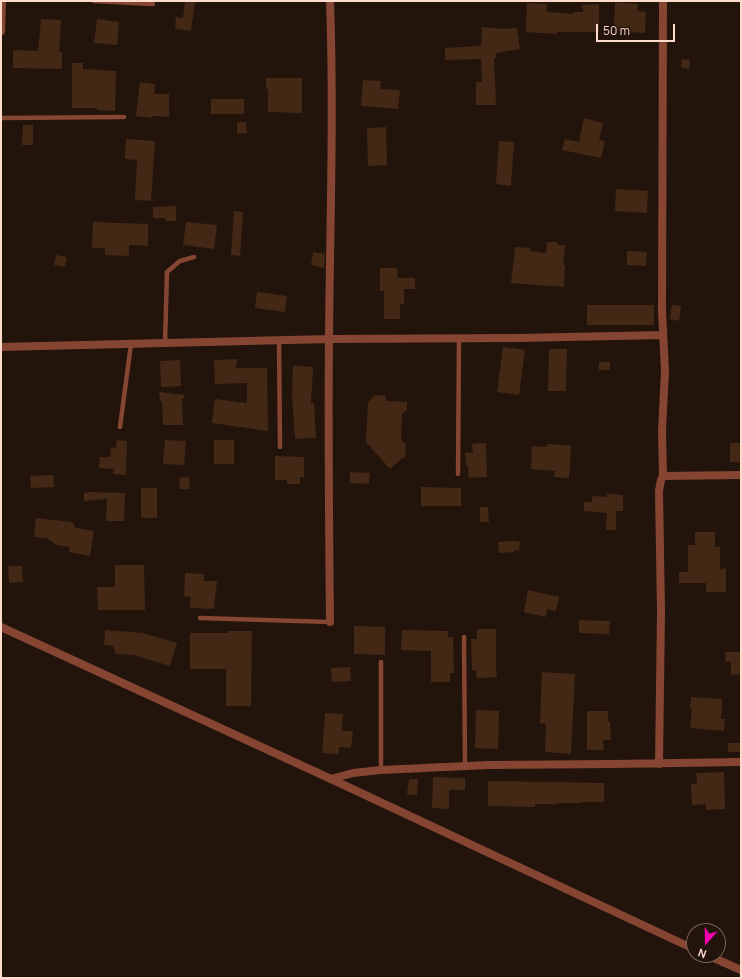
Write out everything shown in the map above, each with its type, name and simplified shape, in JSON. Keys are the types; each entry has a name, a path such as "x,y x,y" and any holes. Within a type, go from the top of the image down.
{"street":[{"path":"1,31 2,1"},
{"path":"330,1 332,44 329,339 330,622"},
{"path":"659,764 661,611 659,491 663,476 662,431 665,371 662,311 663,1"},
{"path":"1,347 329,339 663,335"},
{"path":"663,476 741,475"},
{"path":"1,627 686,945"},
{"path":"331,779 381,770 465,766 741,762"},
{"path":"726,963 741,970"}],"lane":[{"path":"94,1 153,4"},
{"path":"1,118 124,117"},
{"path":"165,343 167,272 180,261 194,257"},
{"path":"458,474 459,338"},
{"path":"279,340 280,447"},
{"path":"120,427 131,344"},
{"path":"200,618 330,622"},
{"path":"464,637 465,766"},
{"path":"381,662 381,770"}],"building":[{"path":"185,1 195,1 191,31 175,29 176,17 183,18"},
{"path":"615,2 638,4 637,11 646,12 645,33 614,31"},
{"path":"527,3 547,4 547,12 573,14 573,12 583,12 582,5 599,4 599,32 557,32 557,34 526,32"},
{"path":"41,19 61,20 59,52 62,52 62,69 13,68 13,50 38,51"},
{"path":"97,19 119,22 117,45 94,43"},
{"path":"482,27 502,29 517,28 520,49 496,53 496,58 494,58 496,105 476,105 476,82 482,82 481,59 445,60 445,48 481,46"},
{"path":"682,59 690,60 689,69 681,67"},
{"path":"72,63 83,63 83,69 116,71 115,111 97,110 97,108 72,108"},
{"path":"266,78 302,78 302,113 268,112 268,89 266,89"},
{"path":"363,80 381,81 380,89 400,90 398,109 361,106"},
{"path":"140,82 155,84 154,94 169,94 169,117 152,116 152,118 136,116"},
{"path":"211,99 244,99 244,114 211,114"},
{"path":"584,118 603,123 599,140 605,141 601,158 562,150 565,139 579,142"},
{"path":"237,122 246,122 247,133 237,134"},
{"path":"23,125 33,125 33,145 22,145"},
{"path":"386,127 387,165 368,166 367,128"},
{"path":"126,139 155,141 151,201 135,200 137,160 125,159"},
{"path":"499,141 514,142 511,186 496,184"},
{"path":"616,189 648,191 647,213 615,211"},
{"path":"176,206 176,221 166,221 166,218 153,218 153,207"},
{"path":"234,211 243,212 240,256 231,255"},
{"path":"93,222 148,224 148,246 129,245 129,256 105,255 105,248 92,248"},
{"path":"186,222 217,225 214,249 183,245"},
{"path":"547,242 557,242 557,245 565,245 563,265 565,265 564,287 511,283 515,247 530,248 530,251 546,253"},
{"path":"627,251 647,252 646,266 627,265"},
{"path":"313,252 325,254 324,268 311,265"},
{"path":"56,255 67,257 65,267 54,265"},
{"path":"380,268 397,268 398,278 415,278 415,289 404,289 404,304 400,304 400,319 384,319 384,291 380,291"},
{"path":"257,292 287,296 285,312 255,308"},
{"path":"587,305 654,305 654,325 587,325"},
{"path":"672,305 681,306 679,321 670,319"},
{"path":"503,347 525,350 519,395 497,392"},
{"path":"549,349 567,349 566,391 548,391"},
{"path":"238,359 235,368 267,368 268,431 212,423 215,399 247,403 247,383 215,384 214,360"},
{"path":"180,360 181,386 161,387 160,361"},
{"path":"599,362 610,362 610,370 599,370"},
{"path":"293,366 313,367 311,403 314,403 316,438 295,439 292,396"},
{"path":"159,392 184,395 184,398 182,399 183,425 163,425 162,401 160,401"},
{"path":"375,395 386,396 386,401 407,402 407,410 402,414 401,439 406,445 405,458 402,458 390,469 366,442 368,402"},
{"path":"117,440 127,441 126,475 113,474 114,469 99,468 100,457 110,457 111,447 116,448"},
{"path":"165,440 186,441 184,465 163,464"},
{"path":"214,440 234,440 234,464 214,464"},
{"path":"486,443 487,477 469,478 465,453 473,453 472,444"},
{"path":"730,443 741,443 741,462 730,462"},
{"path":"547,444 571,446 569,478 554,477 555,471 531,469 532,446 547,447"},
{"path":"275,456 304,457 304,477 300,477 300,484 287,484 287,480 275,480"},
{"path":"350,472 370,473 369,484 350,483"},
{"path":"53,475 54,487 31,488 30,476"},
{"path":"189,477 190,489 180,489 179,478"},
{"path":"421,487 461,488 461,506 421,506"},
{"path":"141,488 157,488 157,518 141,518"},
{"path":"84,493 125,493 124,521 106,521 107,499 84,501"},
{"path":"607,494 623,495 623,511 616,511 616,530 606,530 607,513 584,511 584,502 592,502 592,496 607,497"},
{"path":"480,507 488,507 489,522 480,522"},
{"path":"36,518 72,522 76,528 94,531 90,556 69,552 70,547 56,545 47,538 34,537"},
{"path":"695,532 715,532 715,547 720,547 720,569 726,568 726,592 706,592 706,583 679,583 679,572 688,572 688,545 695,545"},
{"path":"498,542 520,542 519,551 514,550 514,552 499,553"},
{"path":"115,565 144,565 145,610 98,610 97,587 115,587"},
{"path":"8,566 22,566 23,582 9,583"},
{"path":"185,573 204,574 204,581 217,581 214,609 190,608 191,597 184,596"},
{"path":"528,590 559,597 556,611 547,609 546,617 524,612"},
{"path":"579,620 610,621 609,634 579,633"},
{"path":"354,626 385,627 385,655 354,654"},
{"path":"477,629 496,629 497,677 477,678 476,671 472,670 471,639 477,639"},
{"path":"105,630 143,633 177,643 170,666 134,655 116,654 113,646 104,645"},
{"path":"402,630 448,631 448,637 453,637 454,673 450,673 450,682 431,682 431,651 401,650"},
{"path":"228,631 252,631 251,706 226,706 226,669 190,669 190,633 228,633"},
{"path":"725,652 741,652 741,674 731,675 731,662 726,662"},
{"path":"350,667 351,681 332,682 331,668"},
{"path":"542,672 575,674 571,754 545,752 546,724 540,723"},
{"path":"691,697 722,699 721,719 725,719 724,731 690,728 692,709 690,709"},
{"path":"476,710 499,711 498,749 475,748"},
{"path":"587,711 608,711 611,740 603,740 604,750 587,750"},
{"path":"325,713 343,714 342,731 353,731 351,748 339,747 339,754 322,753"},
{"path":"728,743 741,743 741,752 728,752"},
{"path":"724,772 725,809 706,810 706,804 692,805 691,784 697,784 696,773"},
{"path":"433,777 465,778 465,790 449,790 449,809 432,808"},
{"path":"409,779 418,779 417,795 407,794"},
{"path":"488,781 604,783 604,802 535,804 535,807 488,806"}]}
